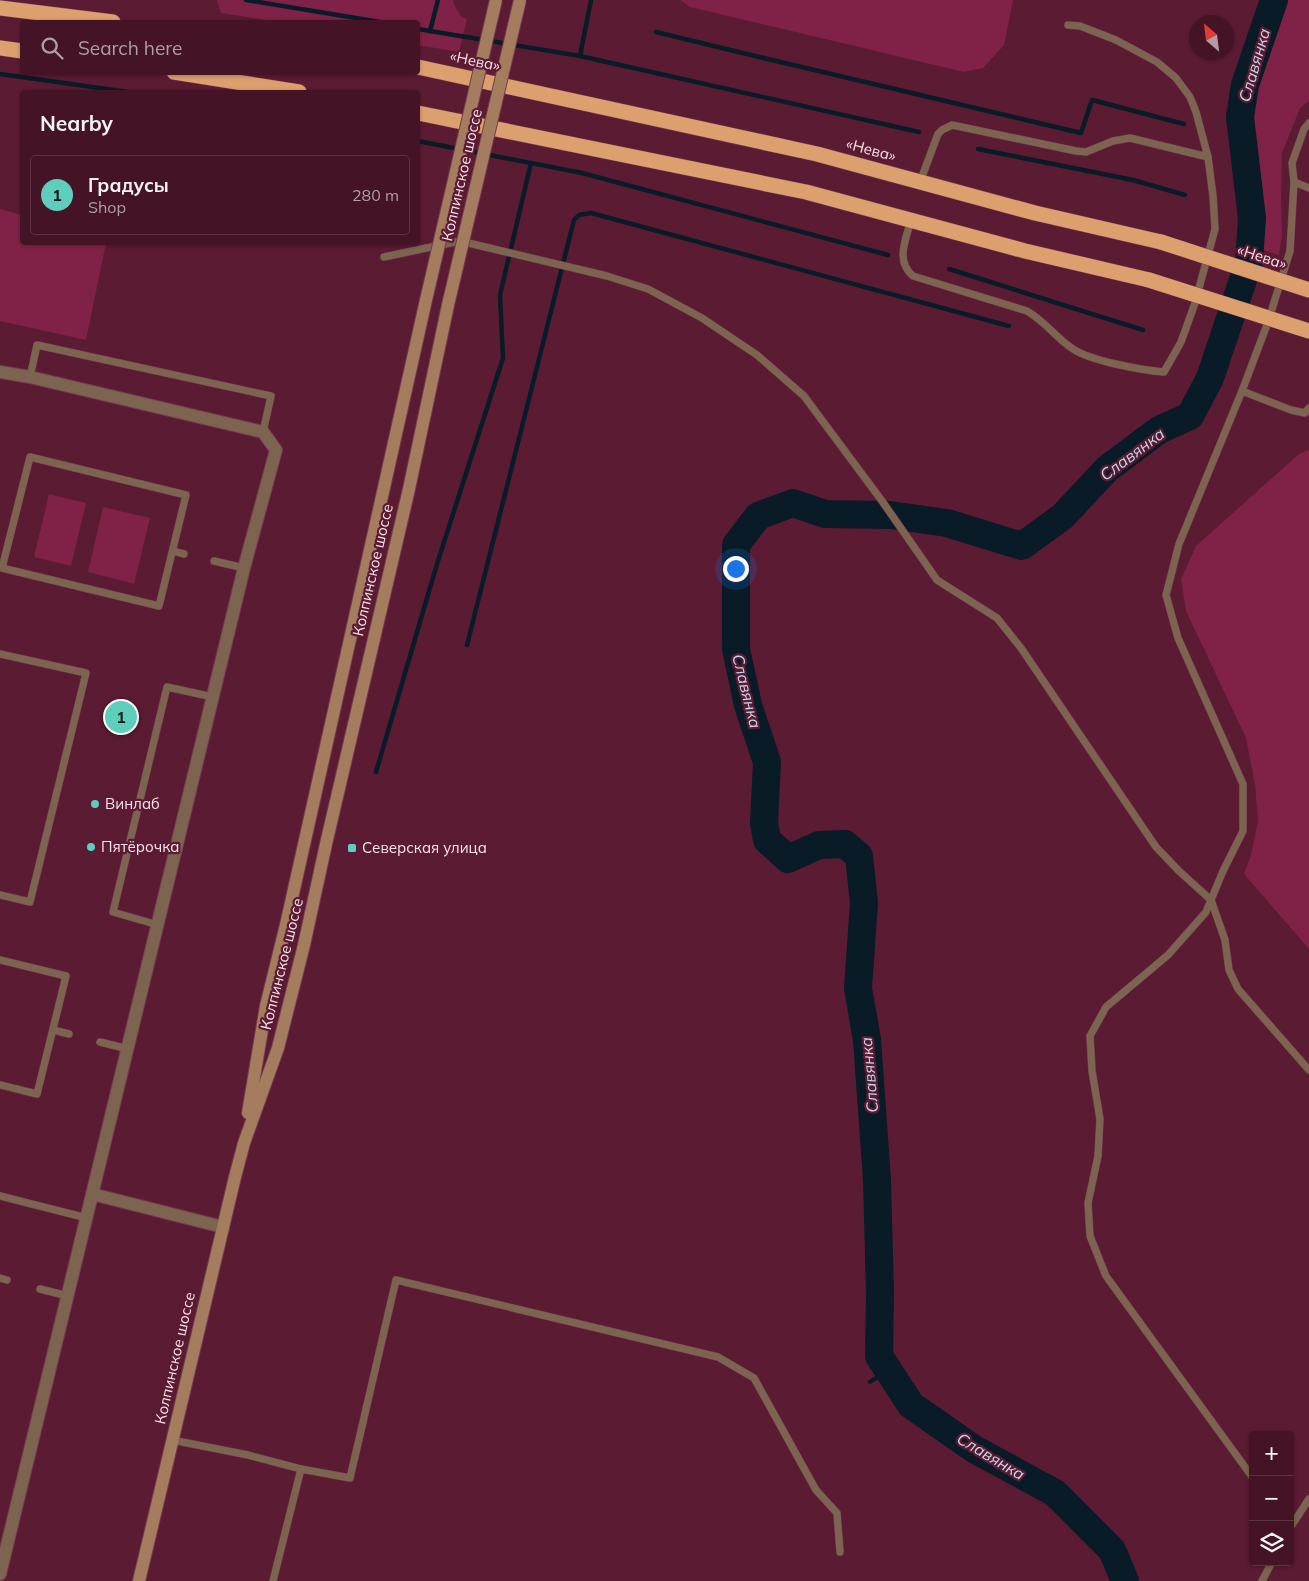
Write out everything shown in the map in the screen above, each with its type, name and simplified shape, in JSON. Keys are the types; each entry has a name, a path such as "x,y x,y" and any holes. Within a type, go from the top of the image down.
{"highway":[{"path":"0,8 97,20"},
{"path":"0,48 20,51"},
{"name":"«Нева»","path":"420,67 817,154 1035,213 1161,242 1309,290"},
{"path":"193,75 286,90"},
{"path":"420,112 806,192 1025,251 1149,280 1309,331"}],"main road":[{"name":"Колпинское шоссе","path":"139,1581 244,1143 266,1006 496,0"},
{"name":"Колпинское шоссе","path":"244,1143 278,1048 304,945 409,489 448,304 520,0"}],"street":[{"path":"0,372 30,377 263,432 276,450 244,568 0,1574"},
{"path":"92,1194 223,1227"}],"lane":[{"path":"911,220 902,256 905,267 913,276 1027,311 1040,319 1062,341 1073,349 1087,355 1145,370 1164,372 1181,342 1195,303 1215,229 1208,157 1196,112 1190,96 1176,78 1157,62 1116,40 1080,26 1068,25"},
{"path":"1252,1476 1106,1276 1090,1236 1088,1203 1098,1156 1100,1120 1092,1071 1090,1036 1106,1007 1168,955 1206,912 1242,831 1244,784 1178,638 1166,595 1179,544 1242,391 1268,322 1290,251 1294,182 1292,163 1304,129 1309,123"},
{"path":"920,182 938,134 952,125 1076,151 1086,152 1113,141 1130,138 1208,157"},
{"path":"1294,182 1309,188"},
{"path":"384,257 460,241 607,276 648,289 702,318 757,355 804,396 882,501 937,580 997,618 1021,648 1156,847 1211,900 1225,940 1229,970 1238,989 1309,1070"},
{"path":"30,377 37,345 271,396 263,432"},
{"path":"1242,391 1305,414 1309,408"},
{"path":"30,457 186,495 172,551 159,606 2,568 30,457"},
{"path":"172,551 184,554"},
{"path":"214,561 244,568"},
{"path":"0,654 86,673 30,902 0,895"},
{"path":"158,925 114,912 167,687 213,697"},
{"path":"0,960 66,976 37,1094 0,1085"},
{"path":"53,1030 69,1034"},
{"path":"100,1042 128,1048"},
{"path":"0,1196 86,1218"},
{"path":"172,1440 248,1454 301,1469 350,1478 396,1280 718,1357 754,1378 816,1490 837,1513 840,1552"},
{"path":"40,1289 68,1296"},
{"path":"273,1581 301,1469"},
{"path":"1294,1522 1309,1499"},
{"path":"1262,1581 1270,1566"}],"shaded area":[{"path":"217,0 453,0 456,9 467,19 459,52 420,45 420,20 266,20 221,13"},
{"path":"680,0 1013,0 1004,45 983,68 964,72 690,7"},
{"path":"1284,0 1309,0 1309,101 1300,108 1282,153 1282,235 1279,255 1253,247 1257,219 1249,109"},
{"path":"0,209 20,214 20,245 106,245 86,340 0,321"},
{"path":"1309,450 1309,949 1244,874 1251,855 1258,821 1255,784 1246,738 1186,611 1181,579 1196,546 1299,454"},
{"path":"49,494 86,503 71,566 34,557"},
{"path":"103,507 150,518 134,584 88,572"}],"waterway":[{"path":"246,0 368,20"},
{"path":"430,31 438,0"},
{"path":"580,56 591,0"},
{"name":"Славянка","path":"1125,1581 1112,1550 1055,1493 974,1449 911,1405 879,1356 880,1293 877,1180 867,1040 858,988 864,903 859,856 845,844 819,845 788,859 767,840 764,823 767,762 748,705 736,649 736,545 758,516 793,503 825,514 890,515 947,523 1022,546 1062,517 1107,469 1159,430 1190,416 1210,378 1249,262 1252,218 1240,117 1245,85 1274,0"},
{"path":"420,29 580,56 919,132"},
{"path":"656,32 1081,133 1092,100 1184,124"},
{"path":"0,74 114,90"},
{"path":"420,141 582,173 888,255"},
{"path":"978,149 1133,180 1185,195"},
{"path":"376,772 437,564 503,358 500,295 531,163"},
{"path":"467,645 574,220 579,215 591,213 1009,326"},
{"path":"949,269 1143,330"},
{"path":"870,1382 888,1370"}],"place":[{"name":"Градусы","path":"121,717"},
{"name":"Винлаб","path":"95,804"},
{"name":"Пятёрочка","path":"91,847"},
{"name":"Северская улица","path":"352,848"}]}
